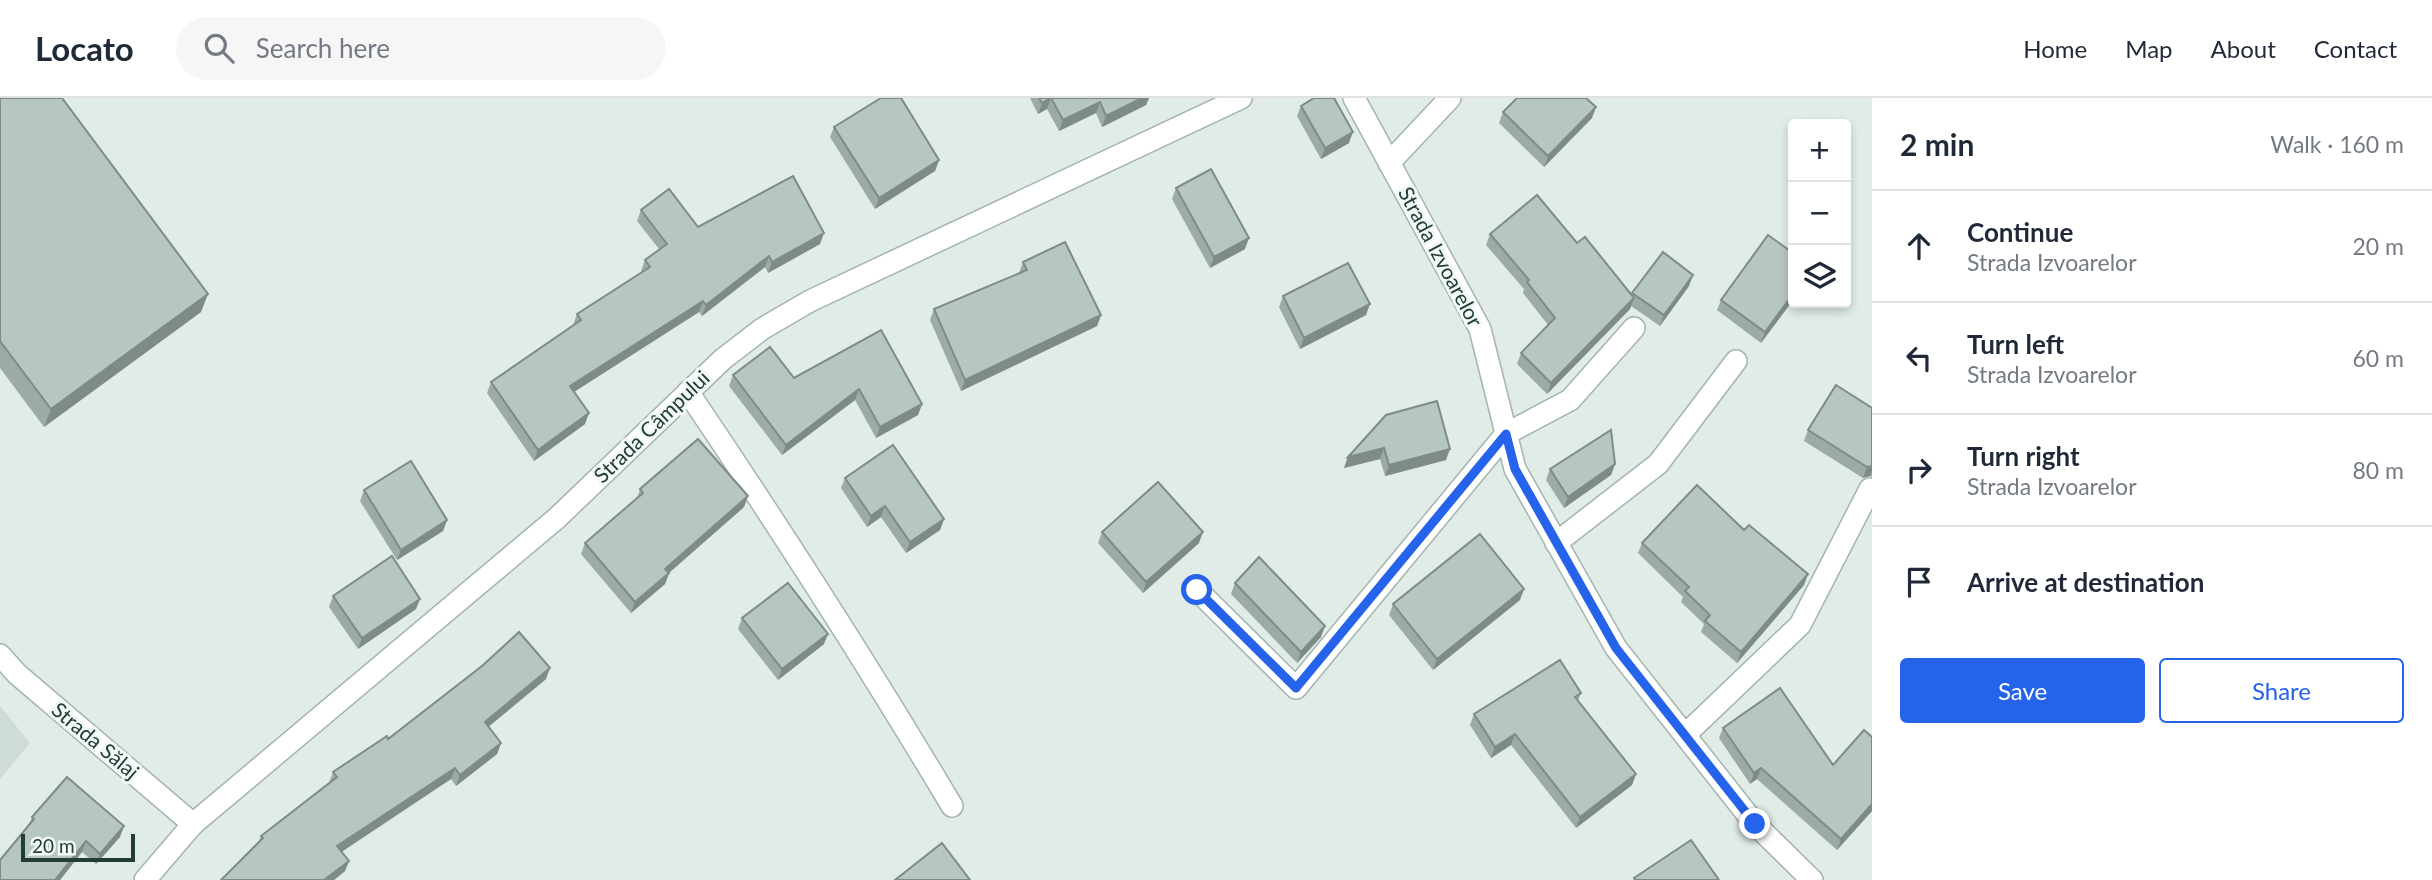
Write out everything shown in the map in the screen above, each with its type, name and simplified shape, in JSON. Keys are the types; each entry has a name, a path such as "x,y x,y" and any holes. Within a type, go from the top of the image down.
{"street":[{"name":"Strada Câmpului","path":"145,880 193,824 556,518 723,359 762,330 810,301 1241,98"},
{"name":"Strada Izvoarelor","path":"1354,98 1480,329 1515,469 1616,648 1755,824 1812,880"},
{"name":"Strada Izvoarelor","path":"1389,163 1450,98"},
{"path":"1197,590 1296,688 1506,434 1570,400 1634,328"},
{"path":"1556,543 1658,464 1736,361"},
{"path":"688,393 765,506 854,645 951,806"},
{"path":"1685,735 1800,625 1870,489"},
{"name":"Strada Sălaj","path":"0,655 17,674 193,824"}],"shaded area":[{"path":"0,706 30,743 0,779"}],"building":[{"path":"0,98 62,98 208,294 51,409 0,341"},
{"path":"881,98 901,98 939,160 879,198 834,127"},
{"path":"1051,98 1142,98 1106,116 1100,102 1063,120"},
{"path":"1314,98 1334,98 1353,132 1325,148 1301,106"},
{"path":"1517,98 1586,98 1596,107 1548,156 1503,112"},
{"path":"1211,169 1249,238 1214,257 1176,188"},
{"path":"793,176 824,233 772,262 769,256 706,305 703,301 570,386 589,413 538,450 491,382 581,320 577,314 650,267 645,260 667,244 641,210 669,189 698,227"},
{"path":"1537,195 1577,243 1585,237 1634,298 1551,383 1521,353 1555,318 1527,282 1529,280 1490,234"},
{"path":"1768,235 1788,249 1788,301 1765,332 1721,300"},
{"path":"1065,242 1101,315 965,380 934,309 1027,270 1023,262"},
{"path":"1663,252 1693,275 1664,315 1632,293"},
{"path":"1348,263 1370,304 1304,338 1283,296"},
{"path":"881,330 922,404 880,427 859,389 786,445 733,375 770,347 794,378"},
{"path":"1836,385 1872,408 1872,466 1867,467 1808,430"},
{"path":"1437,401 1450,449 1389,465 1384,448 1348,457 1386,415"},
{"path":"1611,430 1615,464 1568,497 1550,469"},
{"path":"698,439 748,496 665,569 669,573 635,602 585,543 643,493 640,489"},
{"path":"893,445 944,519 910,542 885,506 871,516 845,478"},
{"path":"411,461 447,520 401,550 364,490"},
{"path":"1158,482 1203,532 1146,582 1102,532"},
{"path":"1697,485 1744,530 1749,525 1808,574 1741,652 1705,621 1710,615 1685,591 1689,587 1642,543"},
{"path":"1480,534 1524,589 1437,659 1393,604"},
{"path":"392,556 420,599 362,638 333,596"},
{"path":"1259,557 1325,626 1301,652 1235,583"},
{"path":"788,583 828,634 782,669 742,618"},
{"path":"519,632 550,668 485,722 501,743 460,775 455,768 337,846 349,861 324,880 221,880 263,838 261,836 337,777 333,772 387,736 388,739 482,666"},
{"path":"1560,660 1581,693 1575,697 1636,774 1580,817 1515,734 1495,747 1474,714"},
{"path":"1780,688 1833,765 1864,730 1872,737 1872,804 1841,839 1761,768 1754,773 1723,728"},
{"path":"67,777 124,826 100,854 86,841 55,880 0,880 0,860 34,819 32,817"},
{"path":"1691,840 1719,880 1635,880 1634,878"},
{"path":"942,843 970,880 895,880"}],"route":[{"path":"1197,590 1296,688 1506,434 1515,469 1616,648 1755,824"}]}
